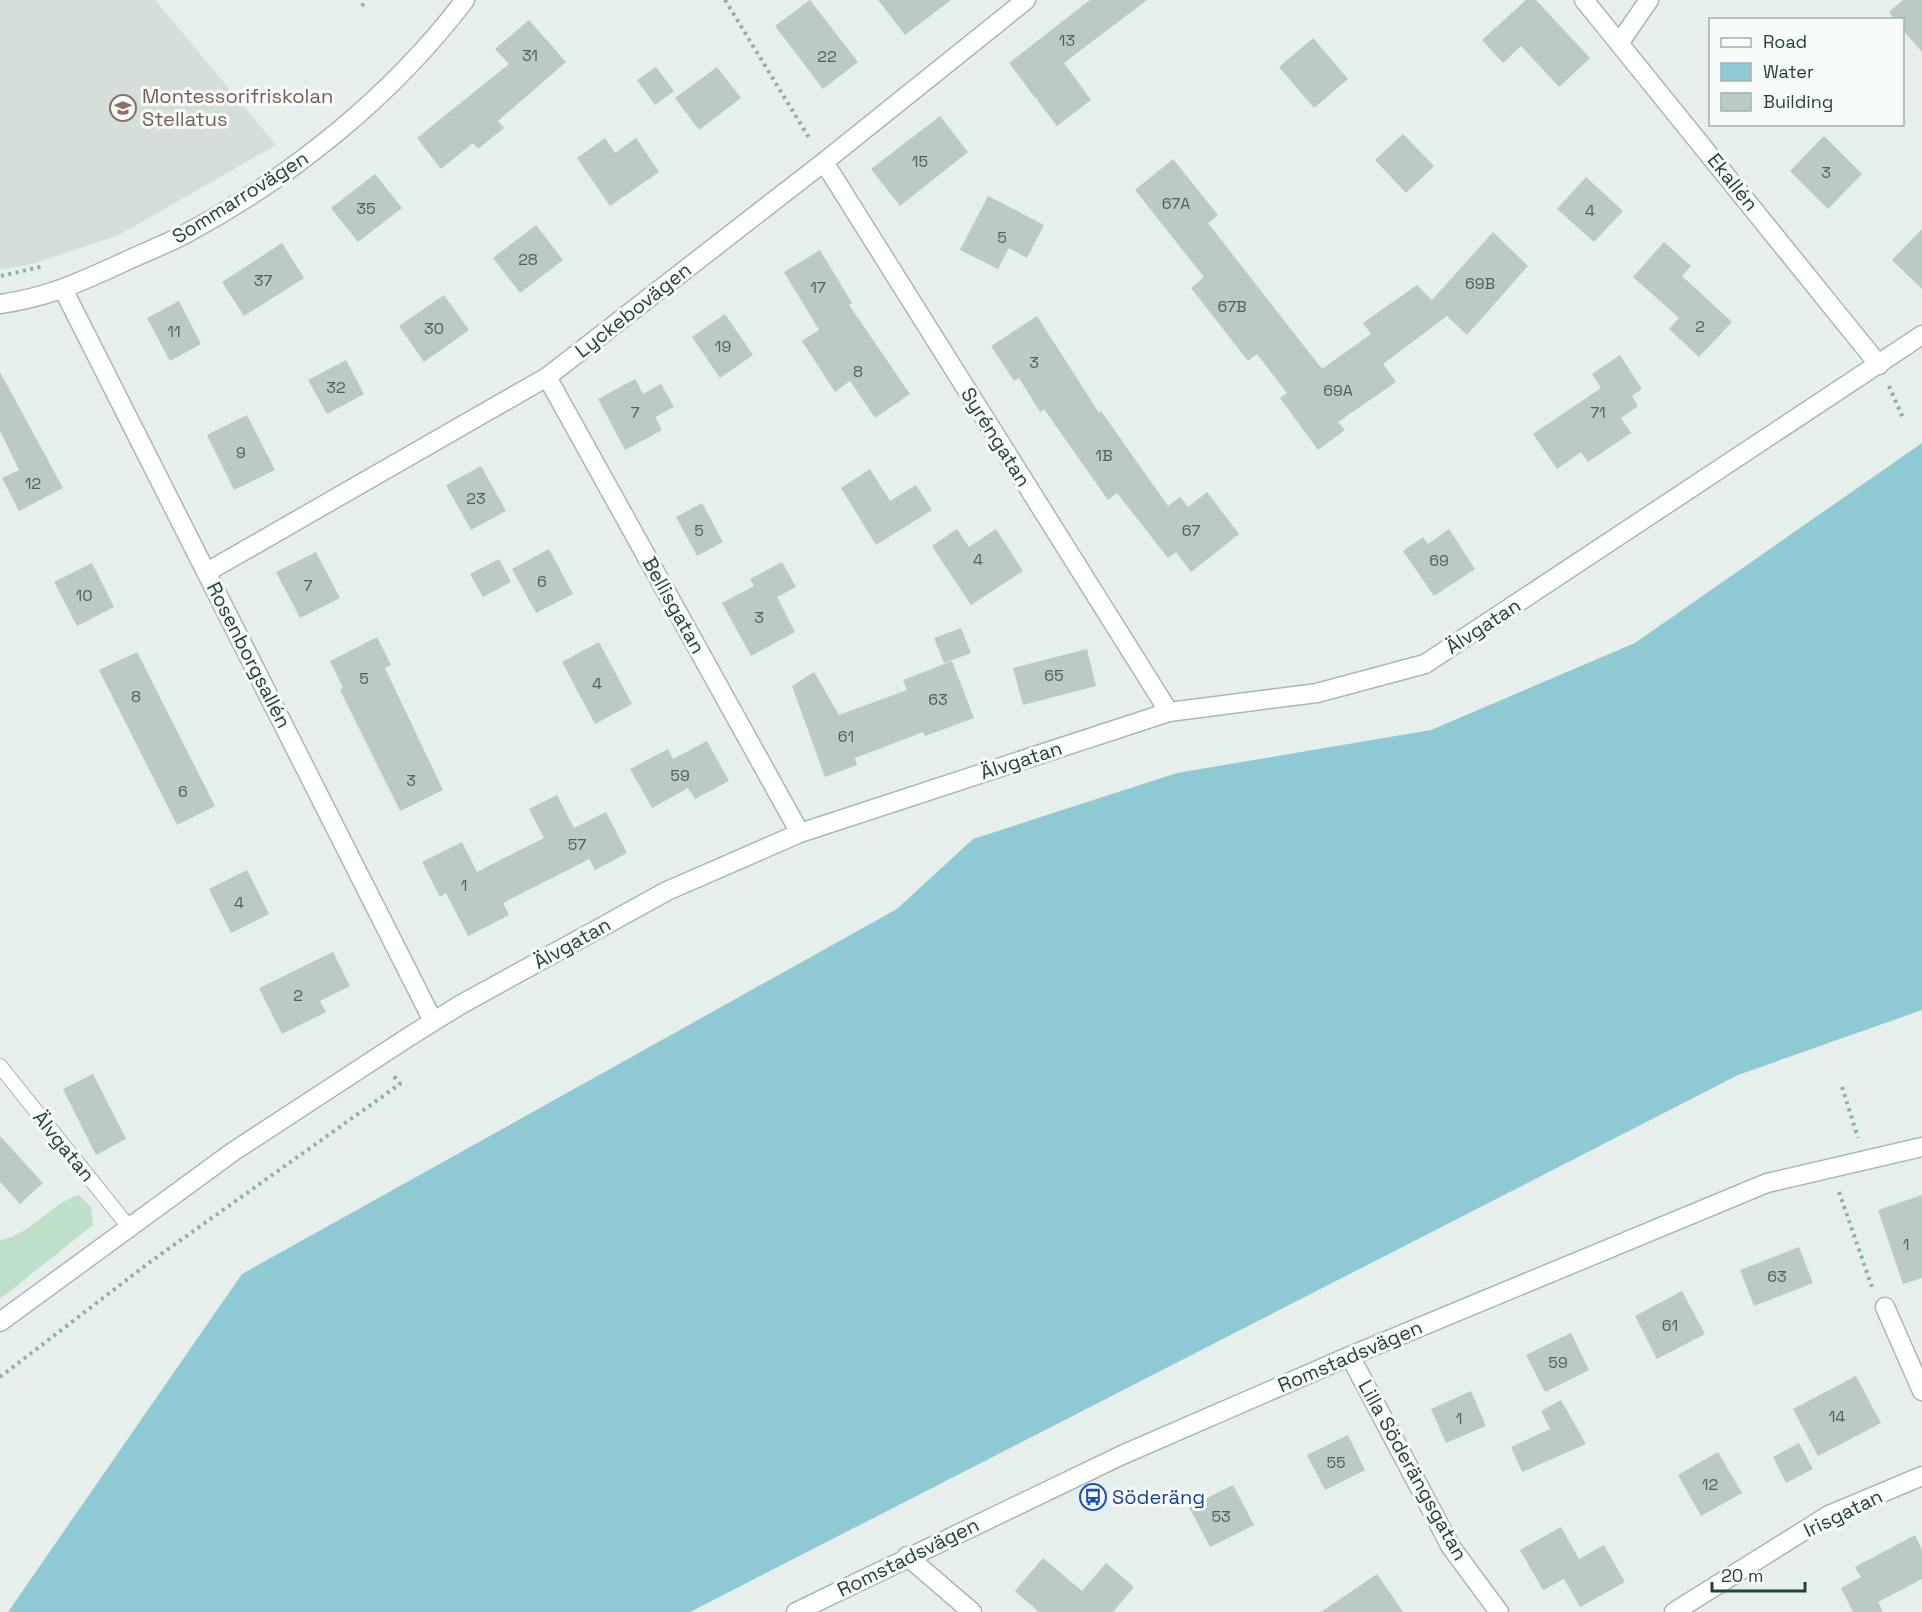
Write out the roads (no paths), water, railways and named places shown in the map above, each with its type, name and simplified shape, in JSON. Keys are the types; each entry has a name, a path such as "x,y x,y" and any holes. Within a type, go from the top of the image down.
{"street":[{"name":"Sommarrovägen","path":"0,304 36,299 63,290 186,234 306,157 357,114 436,38 465,0"},
{"name":"Lyckebovägen","path":"207,572 547,377 824,162 1026,0"},
{"name":"Ekallén","path":"1584,0 1879,364"},
{"path":"1620,42 1649,0"},
{"name":"Syréngatan","path":"824,162 1169,712"},
{"name":"Rosenborgsallén","path":"63,290 434,1021"},
{"name":"Älvgatan","path":"0,1322 128,1226 234,1151 434,1021 667,891 801,833 1169,712 1317,693 1425,664 1922,335"},
{"name":"Bellisgatan","path":"547,377 801,833"},
{"name":"Romstadsvägen","path":"796,1612 907,1556 1122,1455 1350,1356 1767,1183 1922,1147"},
{"path":"1886,1307 1922,1391"},
{"name":"Lilla Söderängsgatan","path":"1350,1356 1451,1547 1499,1612"},
{"name":"Irisgatan","path":"1674,1612 1829,1515 1922,1476"},
{"path":"907,1556 972,1612"}],"lane":[{"name":"Älvgatan","path":"0,1066 128,1226"}],"water":[{"path":"1922,443 1922,1010 1738,1075 690,1612 8,1612 242,1274 897,909 973,839 1177,773 1431,730 1635,643"}],"place":[{"name":"Montessorifriskolan Stellatus","path":"123,108"},
{"name":"Söderäng","path":"1093,1497"}]}
